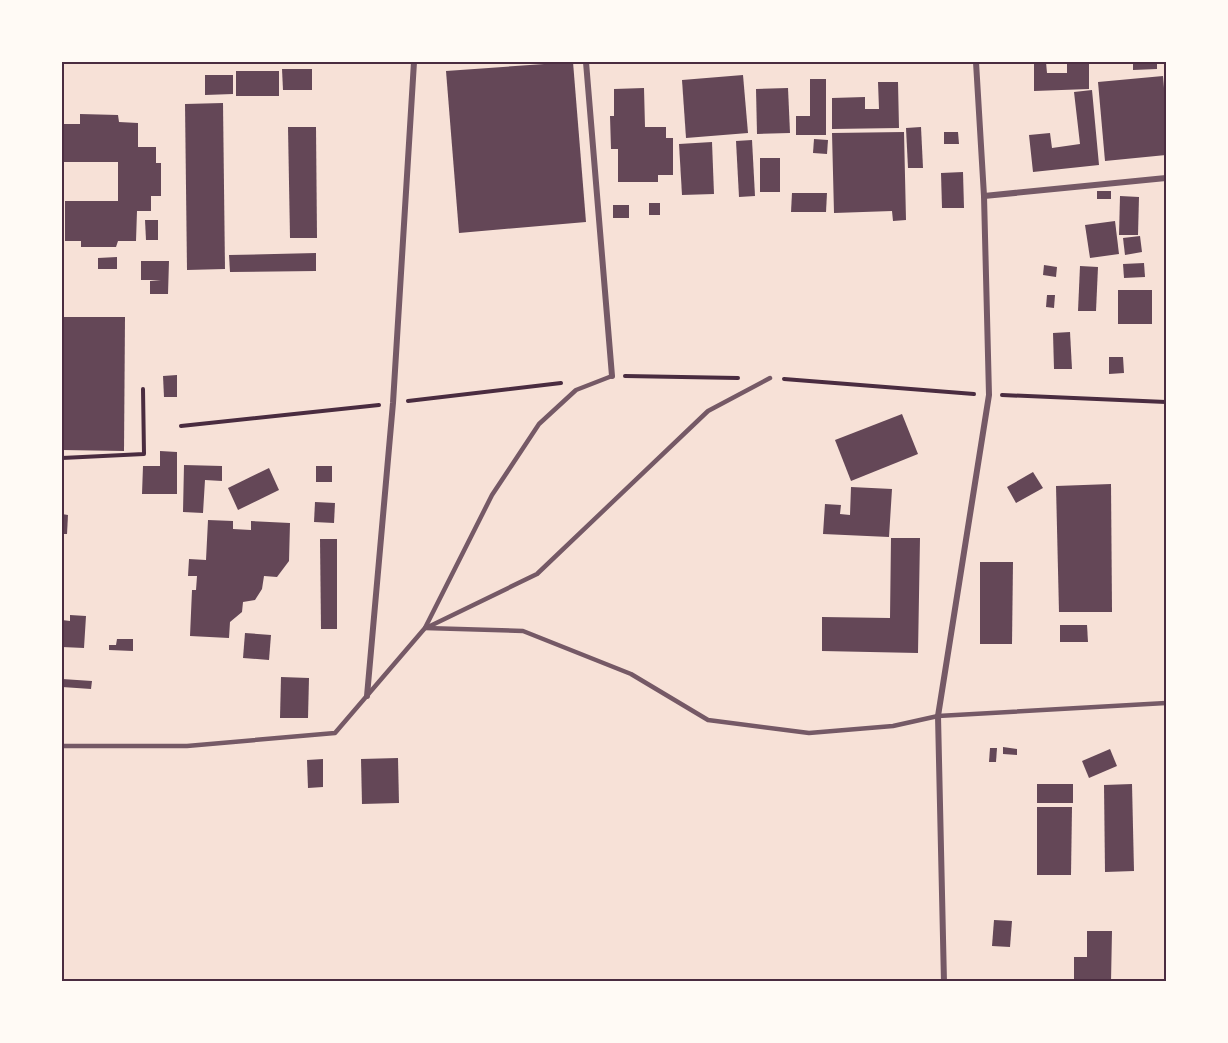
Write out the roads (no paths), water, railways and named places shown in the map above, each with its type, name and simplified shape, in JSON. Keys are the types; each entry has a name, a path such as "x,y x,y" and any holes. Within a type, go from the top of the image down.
{"street":[{"path":"367,696 393,403 414,62"},
{"path":"586,62 612,376"},
{"path":"944,981 938,716 989,395 984,196 976,62"},
{"path":"984,196 1167,178"}],"lane":[{"path":"62,746 188,746 335,733 425,628 492,495 539,424 576,390 612,376"},
{"path":"425,628 537,574 708,411 770,378"},
{"path":"425,628 523,631 631,674 708,720 809,733 893,726 938,716 1167,704"}]}
